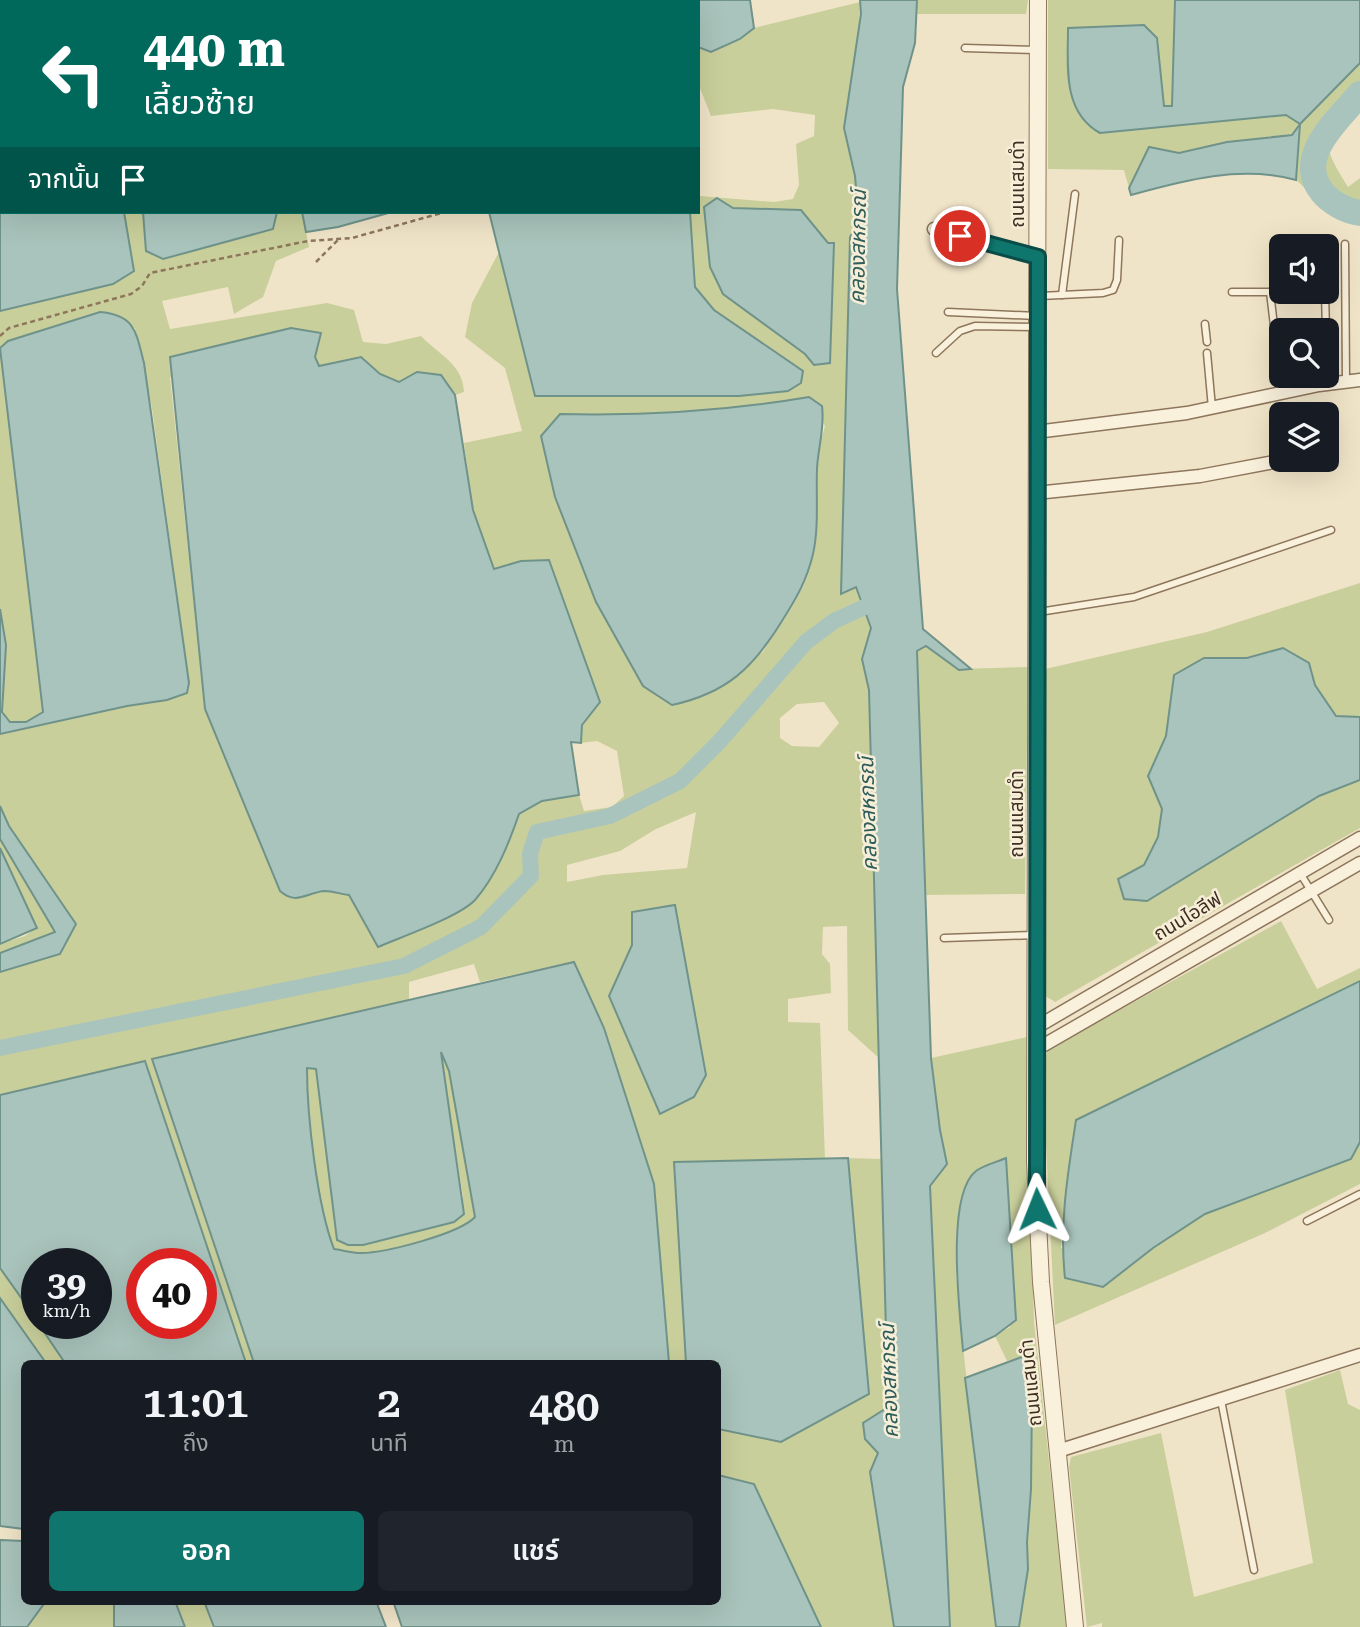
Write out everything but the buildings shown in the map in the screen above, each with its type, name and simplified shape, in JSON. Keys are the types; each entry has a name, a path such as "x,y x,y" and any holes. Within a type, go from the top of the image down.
{"street":[{"name":"ถนนแสมดำ","path":"1038,0 1035,1161 1041,1282 1075,1627"},
{"path":"934,229 1038,257"},
{"path":"1339,383 1360,380"},
{"path":"1036,432 1212,408 1308,388"},
{"path":"1036,493 1200,476 1269,463"},
{"name":"ถนนไอลีฟ","path":"1035,1028 1360,838"},
{"path":"1037,1049 1360,863"},
{"path":"1058,1451 1360,1355"}],"lane":[{"path":"965,48 1038,50"},
{"path":"1062,295 1075,194"},
{"path":"1038,296 1113,290 1117,280 1119,240"},
{"path":"1345,244 1346,382"},
{"path":"1232,292 1269,292"},
{"path":"1271,304 1282,393"},
{"path":"948,312 1037,321"},
{"path":"936,353 960,331 975,326 1037,321"},
{"path":"1205,324 1207,342"},
{"path":"1207,353 1212,408"},
{"path":"1037,613 1134,597 1331,530"},
{"path":"1299,872 1329,920"},
{"path":"944,938 1037,935"},
{"path":"1307,1221 1360,1194"},
{"path":"1221,1399 1254,1570"}],"path":[{"path":"0,336 9,328 131,294 142,286 149,273 308,242 338,240 378,232 438,214"},
{"path":"316,262 338,240"}],"green space":[{"path":"917,0 1028,0 1026,14 917,14"},
{"path":"1048,0 1175,0 1173,106 1164,107 1157,38 1100,133 1287,115 1300,123 1360,63 1360,104 1332,135 1329,150 1348,187 1360,178 1360,221 1329,210 1296,180 1300,125 1292,134 1227,142 1179,153 1149,147 1129,188 1124,170 1048,169"},
{"path":"860,2 855,176 859,223 850,237 841,593 856,587 871,628 862,659 869,690 880,1059 848,1030 847,926 823,927 822,954 830,964 831,993 788,999 788,1022 820,1023 825,1159 674,1162 686,1360 669,1360 654,1184 574,962 480,982 474,964 409,982 409,1002 152,1059 215,1248 208,1248 145,1061 0,1095 0,972 60,954 76,924 9,826 0,806 0,734 127,706 167,700 189,683 152,408 135,328 8,341 0,348 0,310 134,271 124,214 143,214 146,251 273,229 277,214 302,214 309,247 276,261 263,297 234,314 228,287 162,301 170,329 327,303 354,310 363,342 386,344 421,336 455,367 463,382 464,392 455,395 441,375 417,372 400,382 380,374 361,357 318,367 315,357 291,328 254,337 170,377 205,709 280,891 297,898 325,891 349,895 378,946 441,921 473,902 494,873 519,814 542,801 579,795 584,811 612,807 624,796 617,751 597,741 581,743 582,725 521,561 494,569 473,510 464,443 522,431 505,368 465,337 472,303 500,250 535,396 739,396 803,371 714,310 695,287 690,214 700,214 700,196 774,202 793,199 799,185 796,144 814,136 815,115 773,109 711,116 700,88 700,48 711,52 740,40 754,28","holes":["718,198 733,208 801,210 828,243 834,244 830,363 814,365 805,354","809,397 825,426 819,457 816,536 811,565 794,605 762,653 560,414 685,412","824,702 839,723 819,747 792,746 780,738 780,718 797,704","696,812 687,868 603,875 567,882 567,865 620,851 656,829","632,912 660,1114 610,996 632,945"]},
{"path":"0,350 44,713 26,722 10,722 2,712 6,645 0,609"},
{"path":"1360,583 1360,717 1336,716 1315,685 1309,663 1283,648 1247,658 1204,658 1174,675 1166,736 1149,776 1162,809 1158,837 1144,865 1118,879 1147,901 1319,796 1360,780 1360,828 1055,1002 1042,994 1045,669 1207,632"},
{"path":"926,646 959,669 1028,667 1025,894 925,895 917,651"},
{"path":"0,839 55,932 0,953 0,944 25,936 36,928 0,848"},
{"path":"1281,921 1317,989 1360,968 1360,981 1076,1120 1061,1248 1153,1248 1205,1214 1351,1159 1360,1142 1360,1184 1265,1233 1055,1325 1042,1063 1049,1049"},
{"path":"1027,1037 1034,1322 1067,1627 1019,1627 1028,1569 1031,1489 1027,1355 1007,1361 995,1336 1010,1327 956,1273 996,1627 950,1627 930,1186 947,1163 931,1058"},
{"path":"439,1049 449,1071 475,1217 454,1230 403,1246 361,1253 334,1249 322,1207 314,1160 307,1068 316,1069 348,1245 363,1245 454,1222 463,1196"},
{"path":"848,1158 882,1159 888,1407 865,1439 878,1453 870,1472 894,1627 821,1627 754,1484 721,1476 721,1430 781,1442 869,1394"},
{"path":"217,1253 253,1360 245,1360 217,1276"},
{"path":"0,1268 21,1299 21,1328 0,1298"},
{"path":"29,1339 49,1339 63,1360 44,1360"},
{"path":"1340,1370 1348,1404 1360,1410 1360,1627 1102,1627 1102,1623 1087,1627 1069,1467 1071,1457 1161,1433 1194,1597 1313,1563 1285,1390"},
{"path":"43,1605 114,1605 114,1627 27,1627"},
{"path":"177,1605 206,1605 214,1627 185,1627"}],"water":[{"path":"700,0 750,0 754,28 740,39 711,52 700,48"},
{"name":"คลองสหกรณ์","path":"860,0 917,0 915,43 903,87 897,289 923,629 971,669 959,670 926,646 917,651 931,1058 947,1164 930,1186 950,1627 894,1627 870,1472 878,1453 865,1439 863,1423 888,1407 869,690 862,659 871,628 856,587 841,594 850,237 859,222 855,176 844,128 861,14"},
{"path":"1175,0 1360,0 1360,63 1300,124 1286,115 1100,133 1088,124 1073,101 1068,72 1068,28 1144,25 1157,38 1164,106 1172,106"},
{"path":"1300,124 1296,180 1234,174 1172,184 1131,195 1129,188 1149,147 1179,153 1227,142 1292,135"},
{"path":"717,198 733,208 801,210 828,243 834,243 830,363 814,365 805,354 723,294 710,267 704,207"},
{"path":"0,214 124,214 134,271 113,284 0,311"},
{"path":"143,214 277,214 273,229 163,259 146,251"},
{"path":"302,214 385,214 338,227 306,232"},
{"path":"490,214 690,214 695,287 714,310 803,371 801,383 788,391 739,396 535,396"},
{"path":"100,312 121,317 128,322 136,334 144,363 189,683 187,693 167,700 127,706 0,734 0,609 6,645 2,712 10,722 26,722 43,712 0,348 8,341"},
{"path":"291,328 321,333 315,357 319,366 361,357 380,374 399,382 417,372 441,375 455,395 473,510 494,569 521,561 549,560 600,702 582,725 581,743 571,742 579,795 542,801 519,814 496,870 475,900 443,920 378,947 349,895 325,891 297,898 280,891 205,709 170,357"},
{"path":"809,397 822,406 823,422 817,469 815,544 804,581 771,638 749,665 723,686 672,705 643,686 596,602 555,497 541,436 560,414 685,412"},
{"path":"1283,648 1309,663 1315,685 1336,716 1360,717 1360,780 1319,796 1147,901 1124,899 1118,879 1144,865 1158,837 1162,809 1148,776 1166,736 1174,675 1204,658 1247,658"},
{"path":"0,806 9,826 76,924 60,954 0,972 0,953 55,932 0,839"},
{"path":"0,848 37,928 0,944"},
{"path":"675,905 706,1075 694,1097 660,1114 609,996 632,945 632,912"},
{"path":"574,962 604,1028 654,1184 669,1360 253,1360 152,1059","holes":["441,1052 449,1071 475,1217 438,1236 403,1246 361,1253 334,1249 314,1160 307,1068 316,1069 337,1240 348,1245 363,1245 454,1222 464,1214"]},
{"path":"1360,981 1360,1142 1351,1159 1205,1214 1153,1248 1103,1287 1065,1278 1064,1218 1076,1120"},
{"path":"145,1061 208,1248 126,1248 126,1339 217,1339 217,1276 245,1360 63,1360 49,1339 112,1339 112,1248 21,1248 21,1298 0,1268 0,1095"},
{"path":"848,1158 869,1394 781,1442 721,1430 721,1360 686,1360 674,1162"},
{"path":"1006,1158 1016,1320 995,1336 963,1351 957,1256 960,1204 966,1184 976,1171"},
{"path":"0,1298 21,1328 21,1339 29,1339 44,1360 21,1360 21,1529 0,1526"},
{"path":"1027,1355 1032,1394 1028,1569 1019,1627 996,1627 965,1378"},
{"path":"721,1476 754,1484 821,1627 402,1627 394,1605 721,1605"},
{"path":"0,1540 21,1541 21,1605 43,1605 27,1627 0,1627"},
{"path":"114,1605 177,1605 185,1627 114,1627"},
{"path":"206,1605 378,1605 386,1627 214,1627"}],"waterway":[{"path":"1360,94 1322,140 1313,166 1315,179 1322,192 1339,206 1360,213"},
{"path":"0,1048 404,966 481,927 531,876 530,854 537,832 610,816 680,781 720,741 806,642 834,621 882,599"}],"route":[{"path":"960,236 1038,257 1035,1028 1037,1209"}]}
